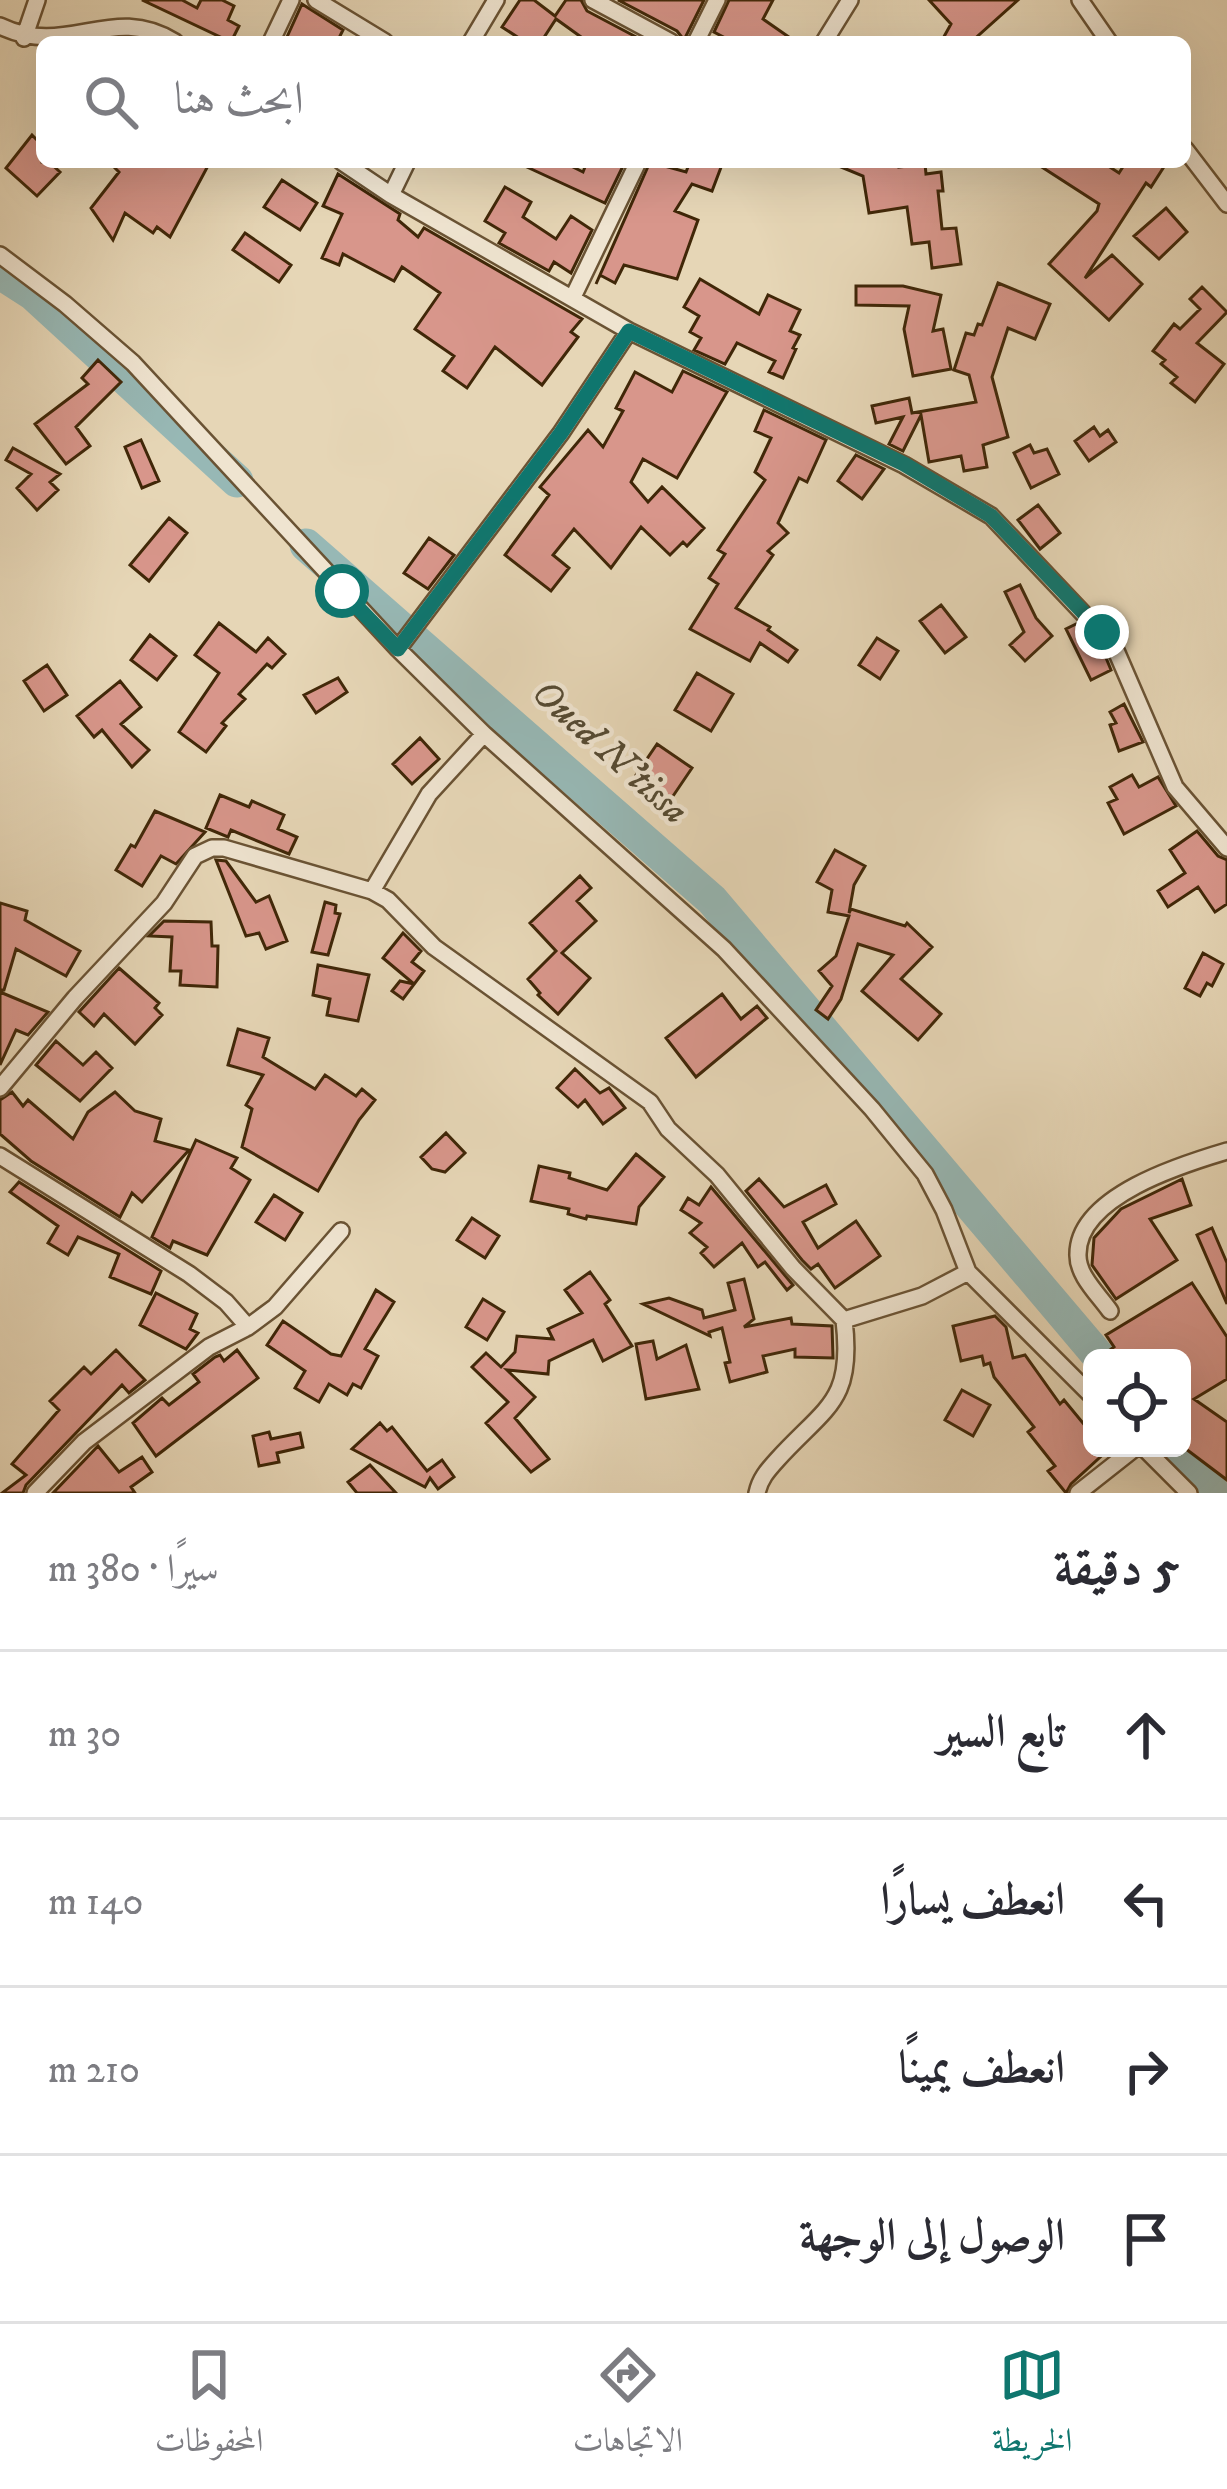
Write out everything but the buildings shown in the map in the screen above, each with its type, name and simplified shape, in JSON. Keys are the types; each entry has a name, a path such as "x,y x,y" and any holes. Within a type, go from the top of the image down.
{"street":[{"path":"24,38 37,0"},
{"path":"274,36 291,0"},
{"path":"316,0 375,36"},
{"path":"475,36 496,0"},
{"path":"593,0 660,36"},
{"path":"698,36 717,0"},
{"path":"828,36 850,0"},
{"path":"1080,0 1105,36"},
{"path":"0,26 36,39"},
{"path":"75,36 139,26 162,36"},
{"path":"1191,157 1227,203"},
{"path":"351,168 629,331 904,464 991,516 1114,646 1175,787 1227,848"},
{"path":"391,195 404,168"},
{"path":"573,297 635,168"},
{"path":"0,255 133,363 398,649 484,734 685,910 872,1109 935,1190 968,1272 1083,1387"},
{"path":"398,649 561,433 629,331"},
{"path":"372,891 429,794 484,734"},
{"path":"0,1088 164,903 195,856 224,848 372,891 388,900 434,947 650,1102 668,1129 717,1175 793,1268 844,1320 846,1366 838,1395 767,1471 757,1493"},
{"path":"1110,1311 1080,1269 1077,1252 1093,1218 1129,1190 1161,1174 1227,1151"},
{"path":"0,1156 189,1274 221,1298 248,1328"},
{"path":"35,1493 84,1442 209,1347 248,1328 275,1307 341,1231"},
{"path":"844,1320 922,1296 968,1272"},
{"path":"1078,1493 1124,1457"},
{"path":"1153,1457 1190,1493"}],"waterway":[{"name":"Oued N'tissa","path":"0,273 33,294 237,481"},
{"name":"Oued N'tissa","path":"306,545 712,900 1092,1349"},
{"name":"Oued N'tissa","path":"1184,1457 1214,1493"}],"route":[{"path":"342,591 398,649 561,433 629,331 904,464 991,516 1102,632"}]}
